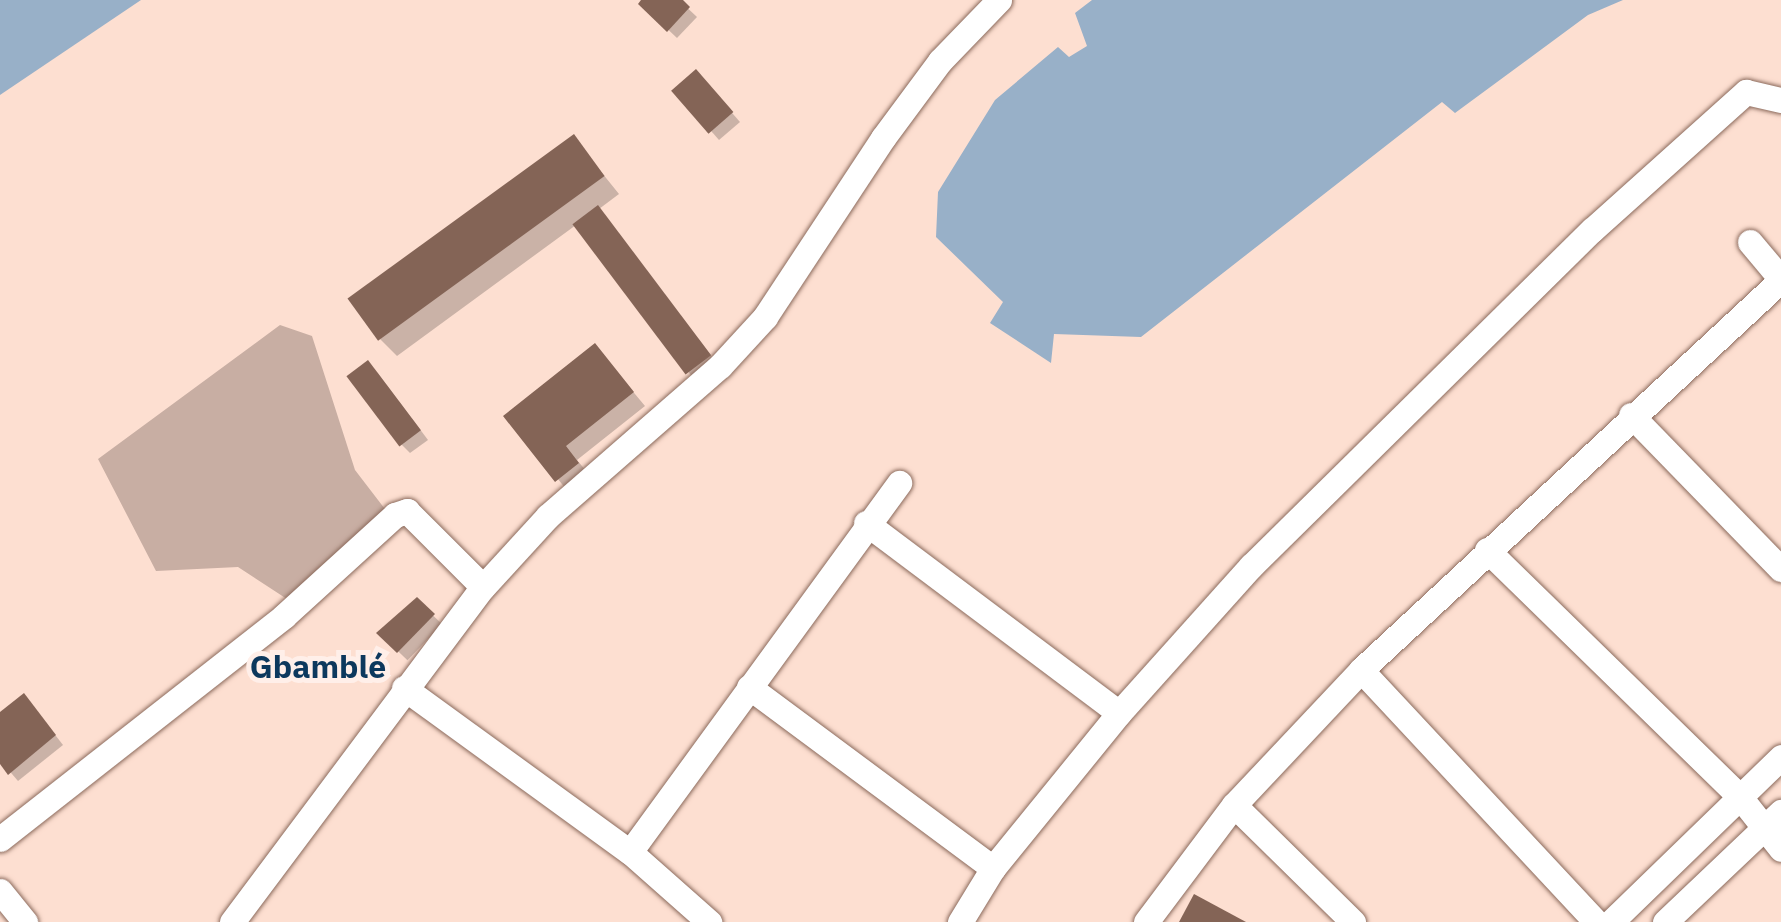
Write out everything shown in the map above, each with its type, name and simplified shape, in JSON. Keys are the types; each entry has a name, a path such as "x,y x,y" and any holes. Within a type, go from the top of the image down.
{"street":[{"path":"232,922 483,587 548,516 720,366 765,317 883,138 940,61 999,0"},
{"path":"960,922 993,868 1120,713 1251,566 1592,230 1746,92 1781,100"},
{"path":"1146,922 1234,805 1360,670 1630,415 1781,280 1750,242"},
{"path":"1630,415 1781,569"},
{"path":"630,852 866,523 899,483"},
{"path":"0,839 284,616 395,515 408,511 483,587"},
{"path":"866,523 1120,713"},
{"path":"1488,550 1740,797 1771,821 1781,849"},
{"path":"1360,670 1596,922"},
{"path":"404,688 630,852 710,922"},
{"path":"749,688 993,868"},
{"path":"1611,922 1781,757"},
{"path":"1234,805 1352,922"},
{"path":"1666,922 1771,821"},
{"path":"0,891 25,922"}],"shaded area":[{"path":"280,325 312,336 355,470 388,513 290,601 238,567 156,571 98,459"}],"water":[{"path":"0,0 141,0 0,95"},
{"path":"1092,0 1623,0 1588,15 1455,113 1442,102 1141,337 1054,334 1051,363 990,323 1003,302 936,237 938,192 995,100 1058,47 1069,57 1087,46 1075,13"}],"building":[{"path":"641,0 683,0 690,7 667,32 638,4"},
{"path":"696,69 733,112 708,134 671,91"},
{"path":"574,134 605,176 378,341 347,299"},
{"path":"598,205 711,355 686,374 572,224"},
{"path":"595,343 634,392 566,446 579,463 555,482 503,416"},
{"path":"368,360 421,430 399,447 346,376"},
{"path":"417,597 435,614 397,653 376,633"},
{"path":"24,693 56,735 8,775 0,764 0,712"},
{"path":"1194,894 1246,922 1179,922"}],"district":[{"name":"Gbamblé","path":"318,666"}]}
